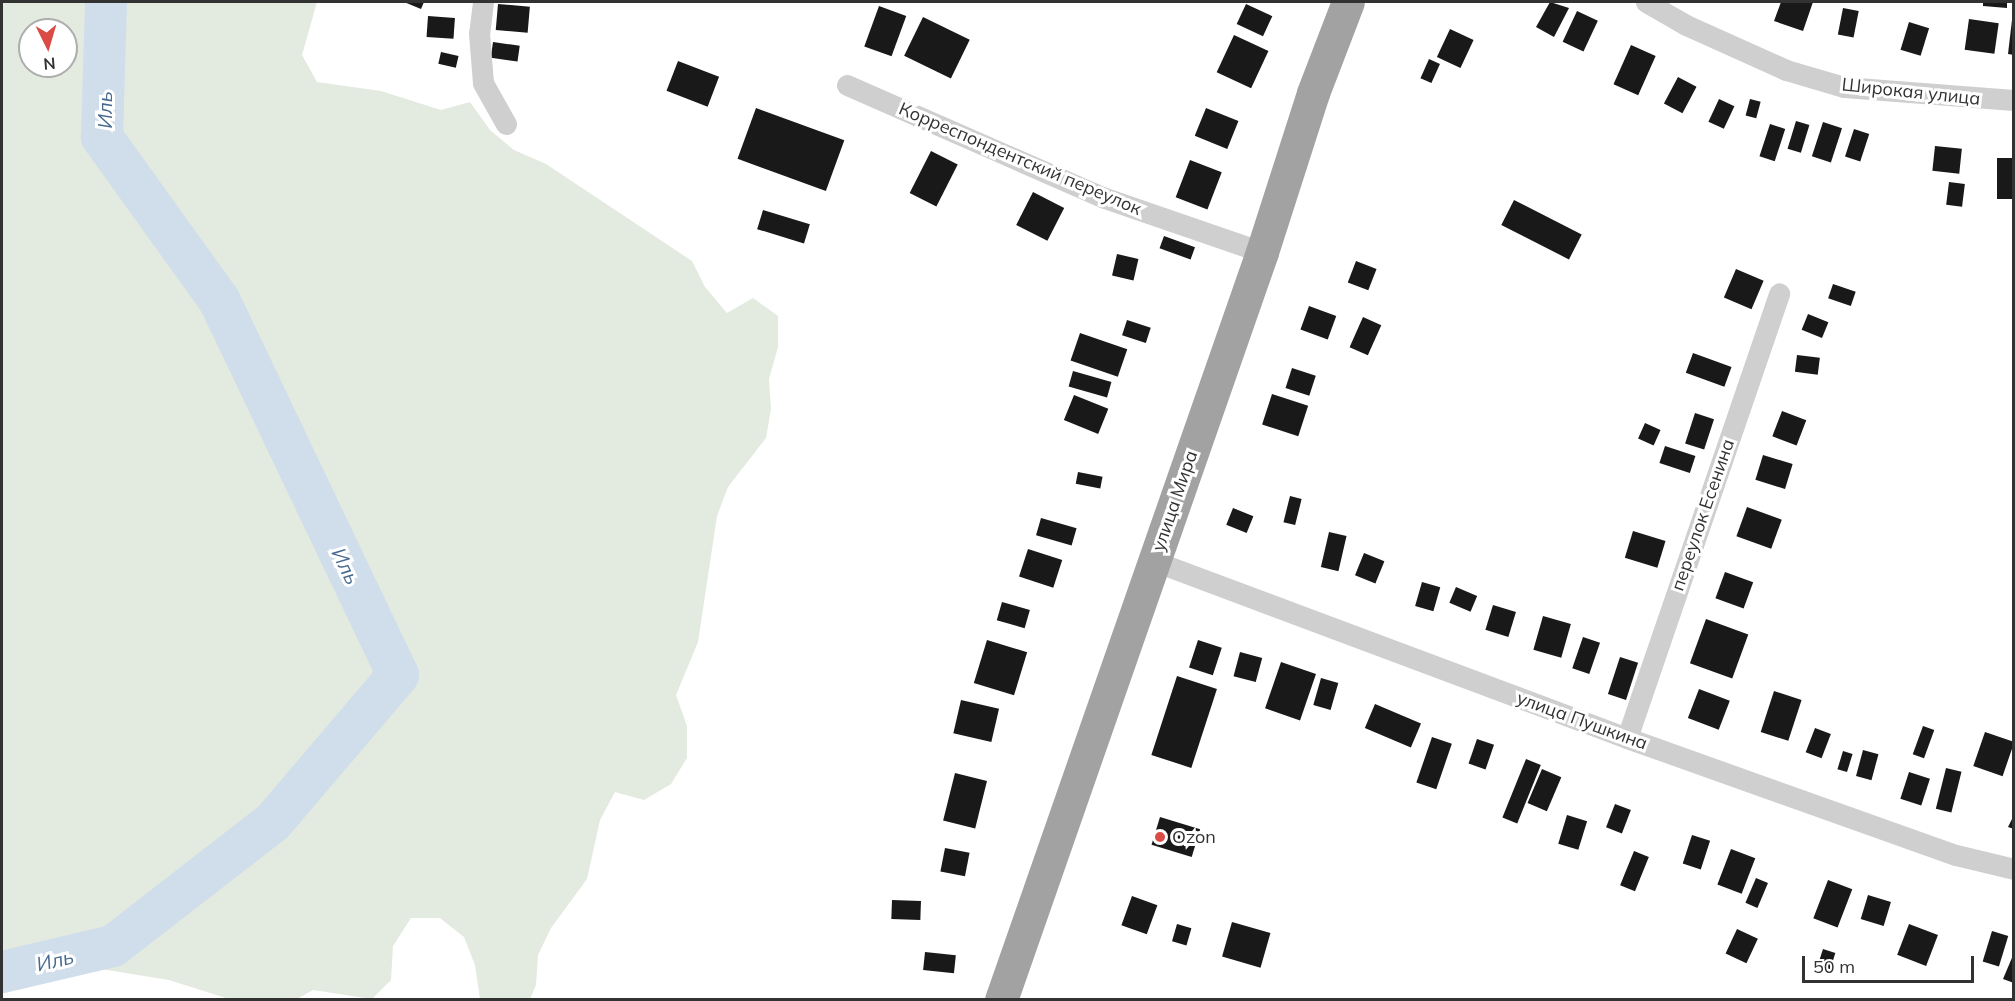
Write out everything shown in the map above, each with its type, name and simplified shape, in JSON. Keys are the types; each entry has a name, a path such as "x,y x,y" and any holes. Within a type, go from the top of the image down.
{"highway":[{"name":"улица Мира","path":"1001,999 1262,252 1313,93 1348,2"}],"street":[{"path":"483,2 480,33 483,83 506,124"},
{"name":"Широкая улица","path":"1646,2 1686,25 1786,70 1844,87 2013,100"},
{"name":"Корреспондентский переулок","path":"847,85 1102,197 1262,252"},
{"name":"переулок Есенина","path":"1627,738 1779,293"},
{"name":"улица Пушкина","path":"1154,561 1627,738 1956,855 2013,869"}],"shaded area":[{"path":"2,2 317,2 302,55 317,82 381,91 441,110 470,102 490,130 514,150 546,164 692,261 705,287 727,313 753,298 778,316 778,347 769,379 771,409 766,438 728,487 717,516 698,642 676,695 687,726 687,758 671,784 644,800 615,792 600,820 587,879 551,928 538,955 536,985 530,999 480,999 475,965 464,937 440,918 411,918 393,946 391,980 372,999 313,990 297,999 229,999 169,980 2,953"}],"building":[{"path":"404,2 424,2 421,9"},
{"path":"1550,2 1569,8 1554,37 1536,27"},
{"path":"1781,2 1813,2 1803,31 1774,21"},
{"path":"1983,2 2007,2 2007,8 1983,6"},
{"path":"498,4 530,7 528,33 496,30"},
{"path":"1246,4 1272,16 1263,36 1237,24"},
{"path":"879,6 906,16 892,56 864,46"},
{"path":"1843,8 1859,11 1854,38 1838,35"},
{"path":"1577,11 1598,21 1583,52 1563,42"},
{"path":"428,16 455,18 453,39 427,37"},
{"path":"923,17 970,40 951,78 904,56"},
{"path":"1969,19 1999,23 1994,54 1965,50"},
{"path":"2012,20 2014,20 2014,55 2008,54"},
{"path":"1909,22 1929,28 1921,56 1901,50"},
{"path":"1450,29 1474,40 1460,68 1437,57"},
{"path":"1234,35 1268,51 1251,88 1217,72"},
{"path":"493,42 520,46 518,62 491,58"},
{"path":"1631,45 1656,56 1638,95 1614,84"},
{"path":"441,52 459,56 456,68 438,64"},
{"path":"1429,59 1440,64 1431,83 1420,78"},
{"path":"678,61 719,77 708,107 667,91"},
{"path":"1678,77 1697,87 1682,113 1664,103"},
{"path":"1719,99 1734,106 1724,129 1708,122"},
{"path":"1750,99 1761,102 1756,118 1746,115"},
{"path":"756,108 844,140 826,191 738,159"},
{"path":"1206,108 1238,121 1227,149 1195,136"},
{"path":"1796,121 1809,125 1801,153 1788,149"},
{"path":"1823,122 1842,128 1831,162 1812,156"},
{"path":"1770,124 1785,129 1775,161 1759,156"},
{"path":"1854,129 1869,134 1860,162 1845,157"},
{"path":"1935,146 1962,149 1959,174 1932,171"},
{"path":"931,151 958,165 936,206 910,193"},
{"path":"1997,158 2014,158 2014,199 1997,199"},
{"path":"1190,160 1222,172 1207,210 1176,197"},
{"path":"1949,182 1965,184 1962,207 1946,205"},
{"path":"1033,192 1064,208 1047,241 1016,225"},
{"path":"1514,200 1582,235 1569,259 1501,225"},
{"path":"763,210 810,224 804,243 757,229"},
{"path":"1164,236 1195,247 1191,260 1160,248"},
{"path":"1117,254 1138,259 1133,280 1112,275"},
{"path":"1356,261 1377,269 1368,290 1348,282"},
{"path":"1736,269 1764,281 1752,309 1724,298"},
{"path":"1833,284 1856,292 1851,306 1828,298"},
{"path":"1309,306 1336,316 1328,339 1300,329"},
{"path":"1808,314 1828,322 1822,338 1802,330"},
{"path":"1363,317 1381,325 1368,355 1350,347"},
{"path":"1127,320 1151,328 1146,343 1122,335"},
{"path":"1080,333 1127,349 1118,377 1071,360"},
{"path":"1693,353 1732,367 1724,387 1686,373"},
{"path":"1797,355 1820,358 1818,375 1795,372"},
{"path":"1292,368 1316,376 1309,396 1286,388"},
{"path":"1073,371 1111,382 1107,397 1069,386"},
{"path":"1272,394 1308,406 1298,436 1262,424"},
{"path":"1074,395 1108,409 1098,434 1064,420"},
{"path":"1782,411 1806,420 1797,446 1772,436"},
{"path":"1695,413 1714,419 1704,450 1685,443"},
{"path":"1645,423 1661,430 1654,445 1638,439"},
{"path":"1665,446 1695,456 1690,473 1659,463"},
{"path":"1763,455 1793,464 1785,489 1755,480"},
{"path":"1078,472 1103,477 1100,489 1076,484"},
{"path":"1290,496 1302,499 1295,525 1283,522"},
{"path":"1747,507 1782,520 1771,549 1736,536"},
{"path":"1233,508 1253,516 1247,533 1226,525"},
{"path":"1041,518 1077,528 1072,546 1036,535"},
{"path":"1633,531 1666,541 1657,568 1625,558"},
{"path":"1329,532 1347,536 1338,571 1321,567"},
{"path":"1028,549 1062,560 1053,588 1019,577"},
{"path":"1364,553 1384,561 1375,583 1355,575"},
{"path":"1725,572 1753,582 1744,609 1715,598"},
{"path":"1422,582 1440,587 1433,611 1415,606"},
{"path":"1456,587 1477,596 1471,612 1449,603"},
{"path":"1002,602 1030,610 1025,628 997,620"},
{"path":"1493,605 1516,612 1508,637 1485,630"},
{"path":"1543,616 1571,624 1561,658 1533,650"},
{"path":"1706,619 1748,634 1732,679 1690,663"},
{"path":"1583,637 1600,643 1589,674 1572,668"},
{"path":"987,640 1027,652 1014,695 974,683"},
{"path":"1198,640 1222,648 1213,675 1189,668"},
{"path":"1240,652 1262,658 1256,682 1234,676"},
{"path":"1620,657 1638,663 1626,700 1608,694"},
{"path":"1281,662 1316,674 1300,720 1265,708"},
{"path":"1177,676 1217,689 1191,768 1151,755"},
{"path":"1321,678 1338,683 1331,710 1313,705"},
{"path":"1699,689 1730,701 1719,730 1688,718"},
{"path":"1774,691 1802,700 1788,741 1761,732"},
{"path":"961,700 999,709 991,742 953,733"},
{"path":"1375,704 1421,724 1411,747 1365,728"},
{"path":"1923,726 1934,730 1924,758 1913,754"},
{"path":"1815,728 1831,734 1822,758 1806,752"},
{"path":"1985,732 2014,742 2003,776 1973,766"},
{"path":"1432,737 1452,744 1436,789 1416,782"},
{"path":"1477,739 1494,745 1486,769 1469,764"},
{"path":"1863,750 1878,754 1871,780 1856,776"},
{"path":"1843,751 1853,754 1847,772 1837,769"},
{"path":"1526,759 1541,765 1517,823 1502,817"},
{"path":"1946,768 1962,772 1951,813 1936,809"},
{"path":"1542,769 1561,777 1547,811 1528,803"},
{"path":"1909,772 1930,779 1921,805 1900,799"},
{"path":"955,773 987,781 975,829 943,821"},
{"path":"1615,804 1631,810 1622,833 1606,827"},
{"path":"1567,815 1587,821 1578,850 1558,844"},
{"path":"2014,815 2014,829 2008,827"},
{"path":"1160,817 1200,829 1192,857 1152,845"},
{"path":"1692,835 1710,841 1701,869 1683,864"},
{"path":"945,848 970,853 965,876 940,872"},
{"path":"1731,849 1755,858 1742,894 1717,884"},
{"path":"1634,851 1649,857 1635,891 1620,885"},
{"path":"1756,878 1768,883 1757,908 1745,903"},
{"path":"1828,880 1852,889 1838,928 1813,918"},
{"path":"1868,895 1891,902 1884,926 1861,919"},
{"path":"1132,896 1157,905 1147,934 1121,925"},
{"path":"892,900 921,901 920,920 891,919"},
{"path":"1232,922 1270,933 1261,968 1222,957"},
{"path":"1177,924 1191,928 1186,945 1172,941"},
{"path":"1909,924 1938,935 1926,966 1897,955"},
{"path":"1737,929 1758,939 1746,963 1726,953"},
{"path":"1992,931 2008,936 1999,967 1983,962"},
{"path":"1823,949 1835,953 1830,969 1818,965"},
{"path":"925,952 956,955 954,973 923,970"},
{"path":"2014,953 2014,983 2003,979"}],"waterway":[{"name":"Иль","path":"2,972 113,946 273,822 398,675 219,300 102,137 106,2"}],"place":[{"name":"Ozon","path":"1160,837"}]}
